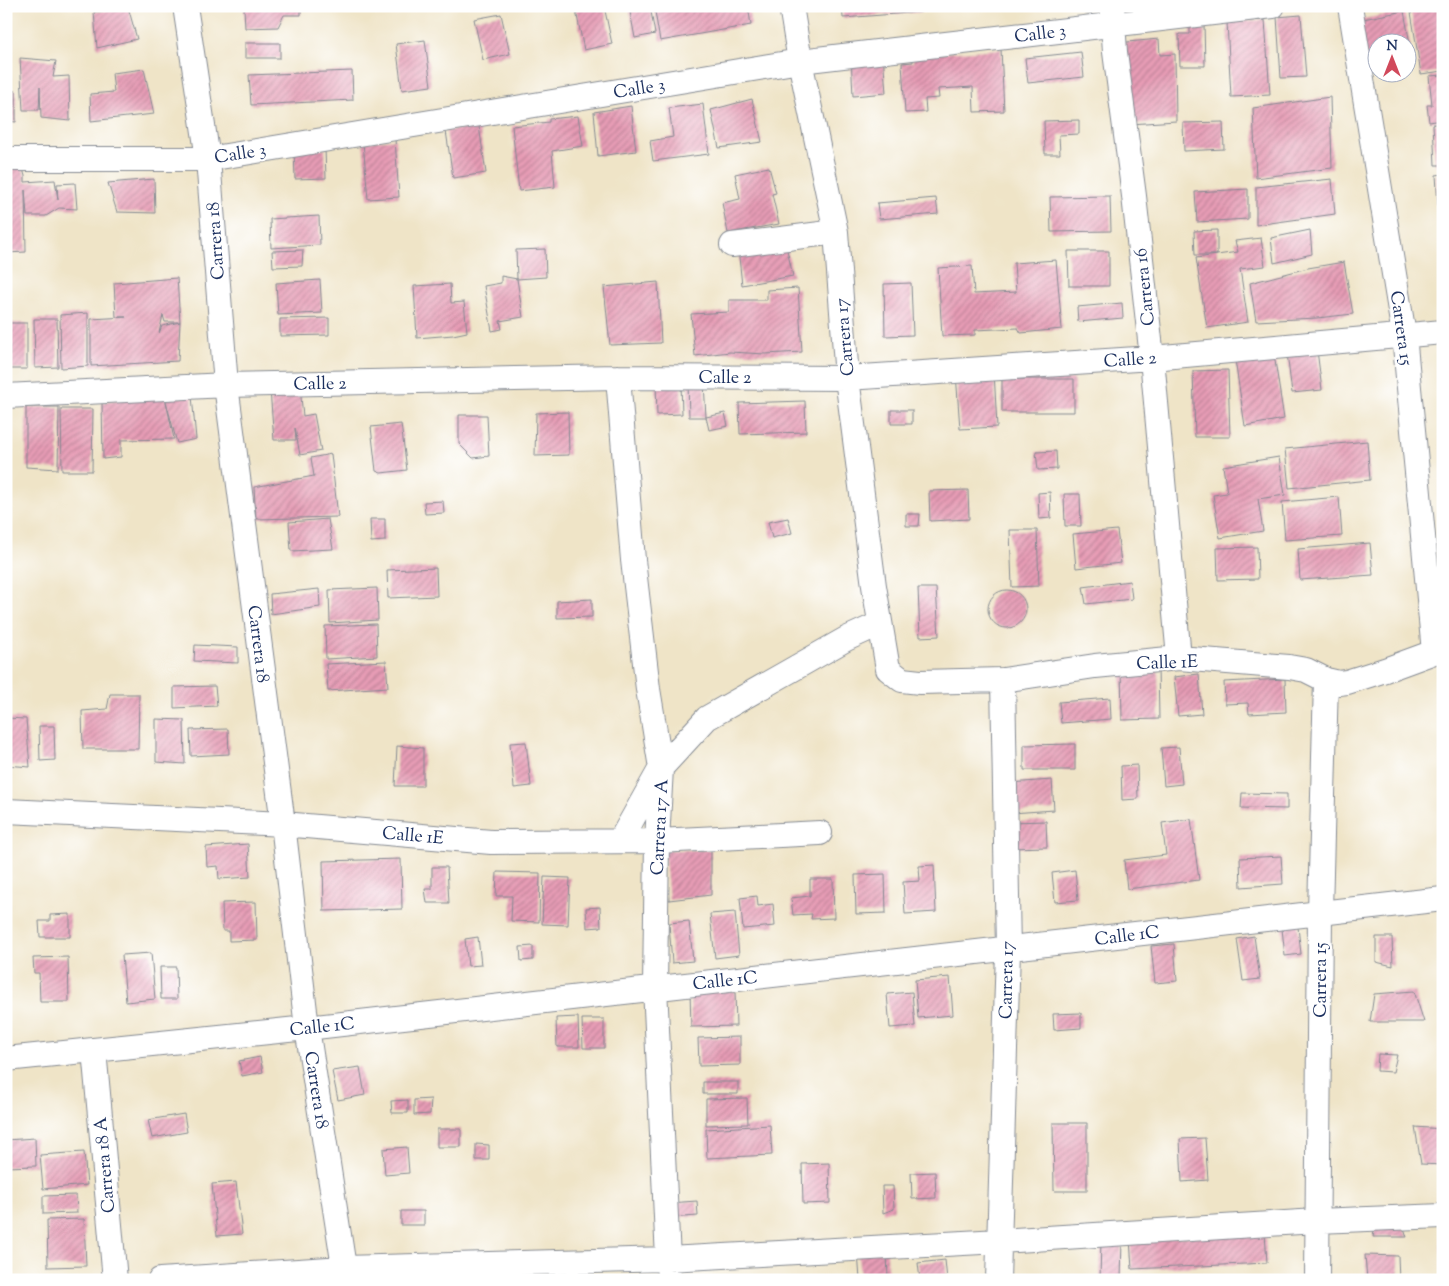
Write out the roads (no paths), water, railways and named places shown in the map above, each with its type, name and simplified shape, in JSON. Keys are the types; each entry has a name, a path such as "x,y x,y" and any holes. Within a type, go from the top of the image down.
{"street":[{"name":"Carrera 18","path":"185,6 208,159 226,384 283,824 307,1028 345,1274"},
{"name":"Carrera 17","path":"791,6 800,61 836,232 847,378 880,624 888,669"},
{"name":"Calle 3","path":"6,159 208,159 800,61 1113,15 1272,6"},
{"name":"Carrera 15","path":"1350,6 1404,335 1438,651"},
{"name":"Carrera 16","path":"1113,15 1115,52 1133,187 1152,358 1179,658"},
{"path":"732,245 836,232"},
{"name":"Calle 2","path":"6,396 226,384 618,377 847,378 1152,358 1443,332"},
{"name":"Carrera 17 A","path":"618,377 633,560 648,690 661,768 657,841 655,987 668,1269"},
{"path":"620,841 661,768 707,718 846,639 880,624"},
{"name":"Calle 1E","path":"888,669 902,680 920,682 1003,680 1095,666 1179,658 1289,667 1306,670 1326,680 1339,683 1357,680 1438,651"},
{"name":"Carrera 17","path":"998,1280 1008,950 1003,680"},
{"name":"Carrera 15","path":"1316,1280 1320,912 1326,680"},
{"name":"Calle 1E","path":"6,811 283,824 491,842 657,841 820,833"},
{"name":"Calle 1C","path":"6,1059 307,1028 655,987 1008,950 1443,899"},
{"name":"Carrera 18 A","path":"94,1050 115,1280"},
{"path":"160,1280 345,1274 668,1269 1000,1241 1318,1221 1443,1216"}]}
